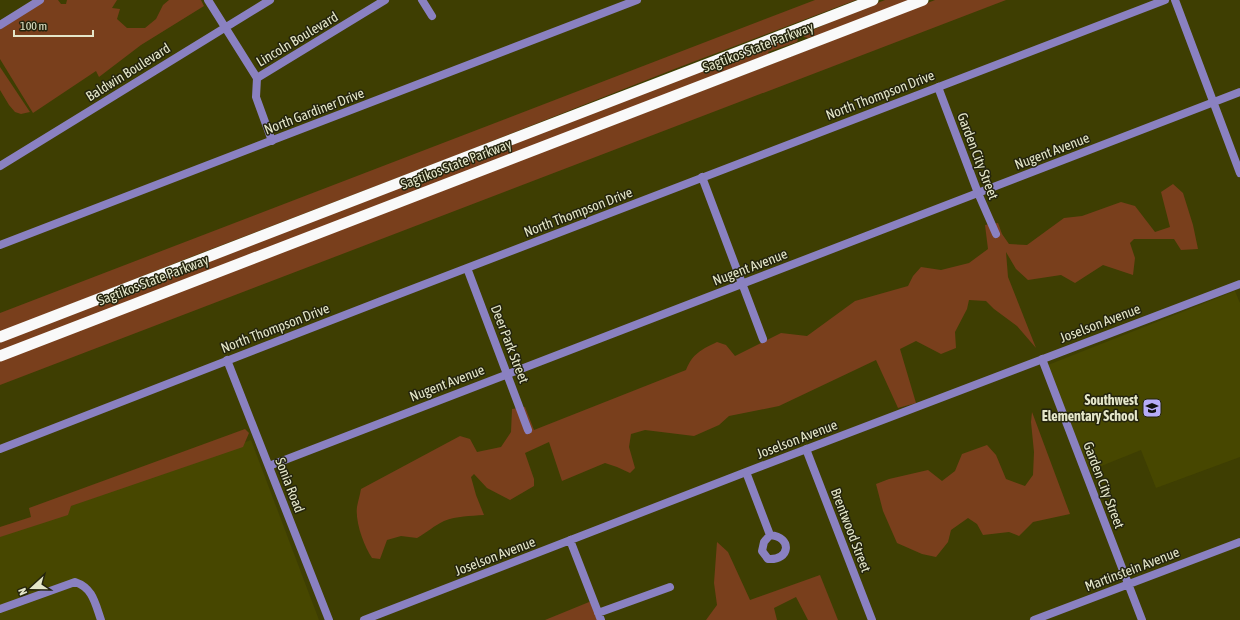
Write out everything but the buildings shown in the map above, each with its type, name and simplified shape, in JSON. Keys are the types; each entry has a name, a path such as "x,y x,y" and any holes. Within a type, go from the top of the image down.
{"highway":[{"name":"Sagtikos State Parkway","path":"0,337 873,0"},
{"name":"Sagtikos State Parkway","path":"0,356 922,0"}],"street":[{"path":"0,25 39,0"},
{"path":"208,0 257,78"},
{"name":"Baldwin Boulevard","path":"0,166 270,0"},
{"name":"Lincoln Boulevard","path":"272,141 256,97 257,78 385,0"},
{"path":"422,0 432,16"},
{"name":"North Gardiner Drive","path":"0,245 637,0"},
{"name":"North Thompson Drive","path":"0,449 227,360 1165,0"},
{"path":"1175,0 1240,173"},
{"name":"Garden City Street","path":"938,87 978,193 996,234"},
{"name":"Nugent Avenue","path":"269,466 1240,92"},
{"path":"702,178 764,339"},
{"name":"Deer Park Street","path":"466,268 528,430"},
{"name":"Joselson Avenue","path":"364,620 746,472 1240,284"},
{"name":"Garden City Street","path":"1042,359 1142,620"},
{"name":"Sonia Road","path":"227,360 329,620"},
{"name":"Brentwood Street","path":"806,449 872,620"},
{"path":"746,472 770,535"},
{"path":"570,540 600,617 670,587"},
{"name":"Martinstein Avenue","path":"1034,620 1240,542"},
{"path":"0,609 75,582 83,585 91,593 101,620"}],"shaded area":[{"path":"40,0 58,0 61,4 66,4 67,0 117,0 112,8 120,9 117,19 127,28 145,28 156,19 163,5 169,0 201,0 204,6 141,45 99,77 96,71 33,113 0,59 0,25"},
{"path":"815,0 856,0 677,68 0,332 0,313"},
{"path":"885,0 914,0 841,29 808,38 804,37 805,34 834,20"},
{"path":"935,0 1006,0 0,385 0,360"},
{"path":"794,38 798,39 797,42 768,52 769,54 0,353 0,340 755,49"},
{"path":"0,67 30,112 21,114 15,112 9,105 0,90"},
{"path":"1173,184 1183,193 1193,225 1198,249 1181,250 1174,239 1134,239 1130,243 1135,258 1133,275 1103,265 1075,283 1061,275 1028,280 1016,269 1006,252 1008,277 1036,348 1017,326 994,309 986,301 969,300 967,309 955,332 956,348 941,354 916,341 900,349 916,403 898,408 876,360 779,406 729,416 719,425 694,436 645,430 631,434 629,447 635,468 630,473 605,463 562,481 549,442 525,453 534,479 534,486 510,500 487,488 474,474 471,477 484,515 449,519 417,538 401,536 387,540 380,559 372,558 366,547 357,520 357,507 361,489 460,436 470,439 477,452 501,447 511,432 512,409 525,407 534,430 686,370 698,353 717,342 726,345 735,356 781,333 807,336 855,301 908,286 913,276 921,267 941,270 969,263 988,249 985,225 998,223 1002,234 1009,244 1027,245 1064,218 1082,216 1121,202 1135,206 1155,232 1170,227 1161,192"},
{"name":"Southwest Elementary School","path":"1235,291 1240,303 1240,457 1156,488 1141,450 1089,471 1048,365"},
{"path":"1032,412 1070,514 1033,522 1019,536 1009,532 983,535 977,524 968,518 951,530 948,542 936,557 922,554 897,543 883,511 876,484 889,479 928,470 942,481 955,471 962,454 987,445 996,455 1006,479 1025,486 1033,475 1034,452 1031,422"},
{"path":"245,429 249,433 243,447 71,506 68,515 0,537 0,527 31,517 29,508"},
{"path":"251,440 319,620 0,620 0,532"},
{"path":"717,542 728,552 750,600 820,575 838,620 808,620 796,597 774,608 777,620 706,620 717,605 714,583"},
{"path":"594,600 602,620 545,620"}],"place":[{"name":"Southwest Elementary School","path":"1152,408"}]}
